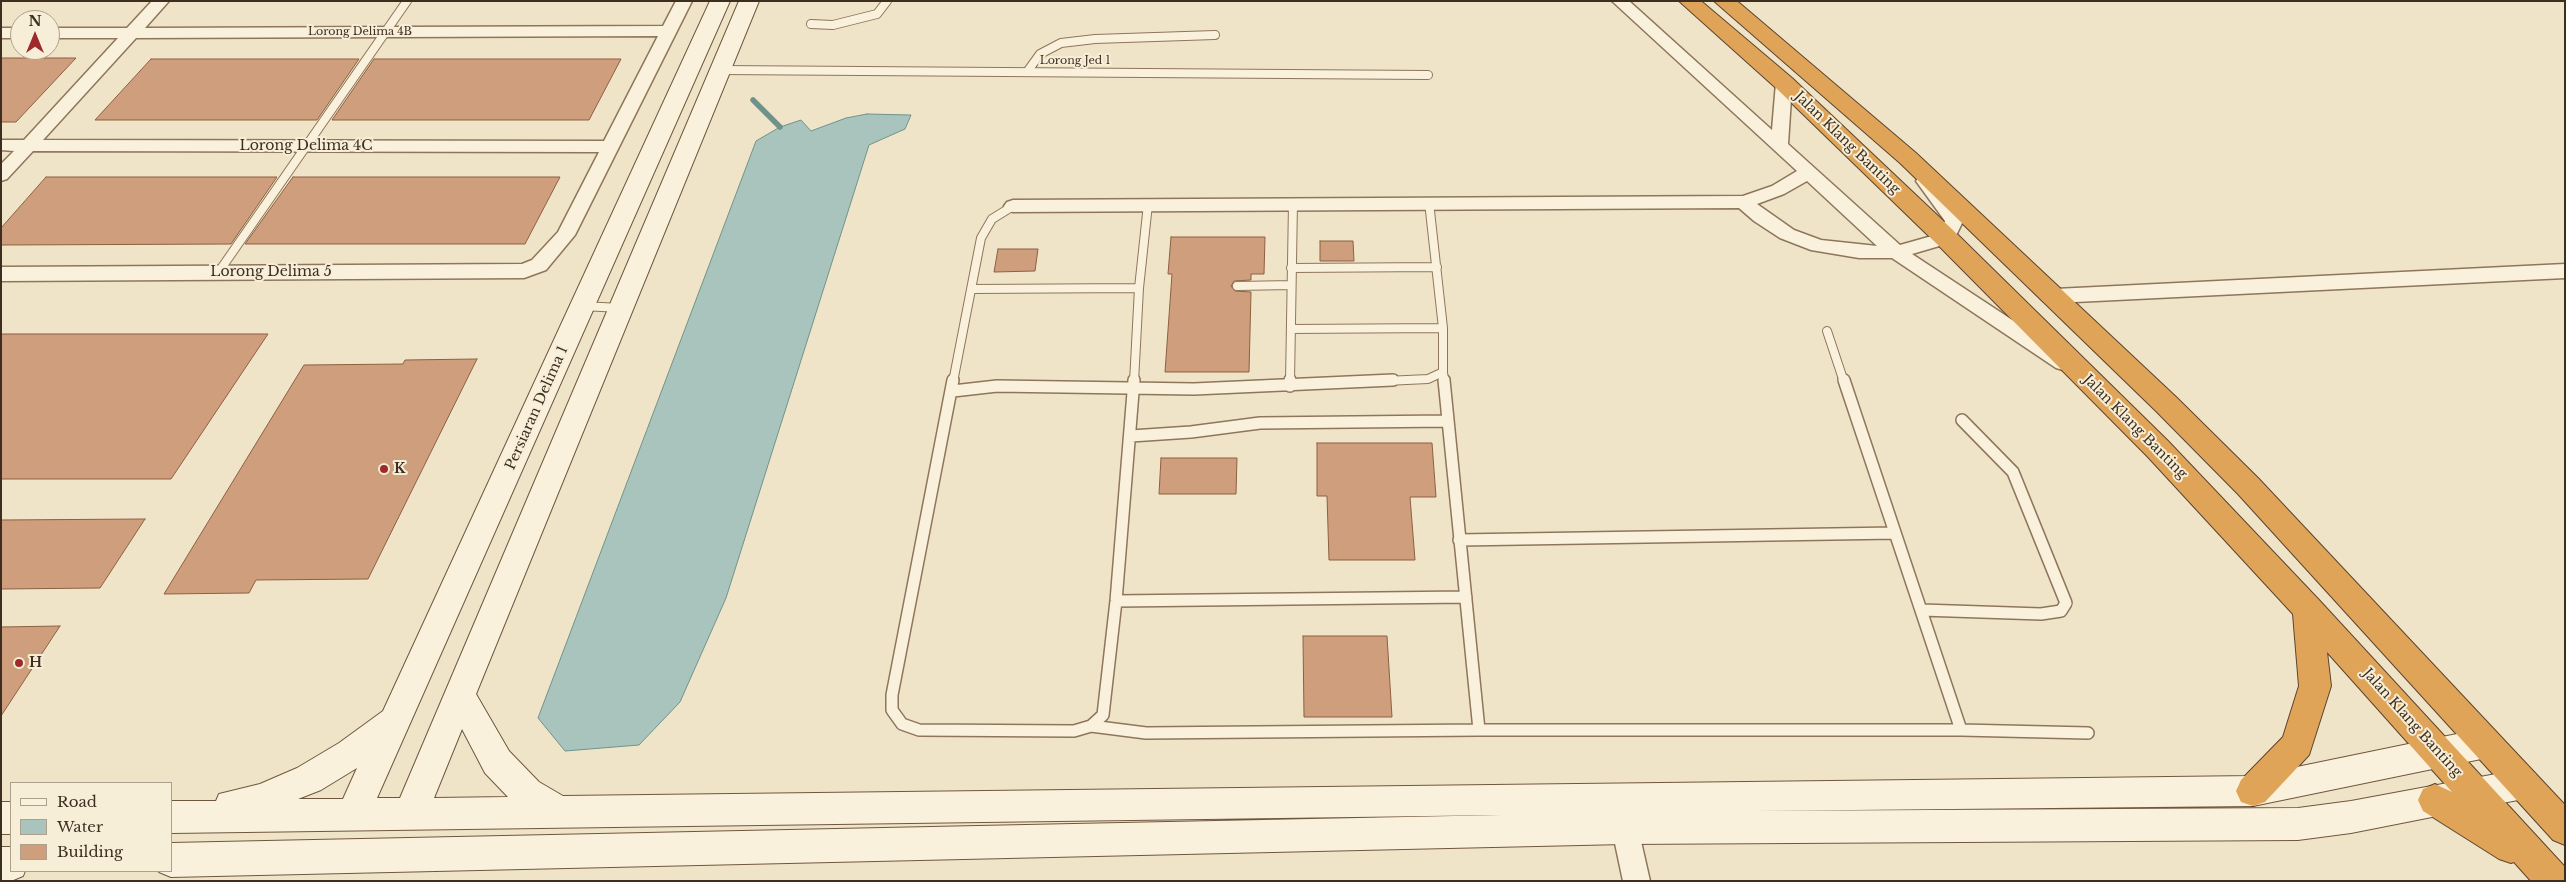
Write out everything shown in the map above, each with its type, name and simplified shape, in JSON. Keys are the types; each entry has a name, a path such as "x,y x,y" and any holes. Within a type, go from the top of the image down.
{"highway":[{"name":"Jalan Klang Banting","path":"1689,1 1784,83 1946,238 2158,449 2308,609 2549,875"},
{"name":"Jalan Klang Banting","path":"1724,1 1908,158 2055,296 2248,486 2565,828"},
{"path":"2253,792 2297,745 2315,686 2314,655 2308,609"},
{"path":"2435,800 2496,836 2549,875"}],"street":[{"path":"1,175 162,1"},
{"path":"610,147 684,1"},
{"name":"Persiaran Delima 1","path":"353,814 720,1"},
{"path":"410,814 749,1"},
{"path":"1620,1 1780,144 1807,173 1896,252 2088,379"},
{"name":"Lorong Delima 4B","path":"60,32 669,31"},
{"path":"1780,144 1784,83"},
{"name":"Lorong Delima 4C","path":"1,145 610,147"},
{"name":"Lorong Delima 5","path":"1,274 524,271 539,265 566,236 610,147"},
{"path":"1744,202 1760,217 1787,234 1818,246 1859,252 1896,252 1946,238 1954,221 1908,158"},
{"path":"1013,206 1430,202 1744,202 1778,190 1807,173"},
{"path":"2055,296 2565,271"},
{"path":"460,695 497,762 527,793 560,812"},
{"path":"175,817 261,799 310,779 351,754 396,720"},
{"path":"172,860 2253,792 2486,743"},
{"path":"175,817 560,812 1622,813 2298,824 2523,784"},
{"path":"1622,813 1637,881"}],"lane":[{"path":"218,273 407,1"},
{"path":"812,24 833,25 878,14 887,1"},
{"path":"1027,72 1040,54 1061,43 1095,39 1215,35"},
{"name":"Lorong Jed 1","path":"720,70 1428,75"},
{"path":"1430,202 1443,328 1442,372 1480,730"},
{"path":"1290,386 1293,203"},
{"path":"1091,726 1103,715 1106,700 1131,436 1139,288 1148,204"},
{"path":"1013,206 1002,211 992,219 981,238 953,391 892,695 892,710 902,724 919,730 1074,731 1091,726 1146,733 1480,730 1961,730 2088,733"},
{"path":"1291,268 1437,267"},
{"path":"1237,286 1291,285"},
{"path":"971,289 1139,288"},
{"path":"582,306 621,308"},
{"path":"1291,329 1443,328"},
{"path":"1828,331 1961,730"},
{"path":"953,391 997,386 1194,390 1428,379 1442,372"},
{"path":"1922,610 2041,614 2062,611 2066,604 2013,472 1962,420"},
{"path":"1131,436 1191,432 1260,423 1448,421"},
{"path":"1459,540 1895,533"},
{"path":"1116,601 1466,596"}],"water":[{"path":"867,114 911,115 905,129 869,145 726,598 680,702 639,745 565,751 538,718 756,141 780,127 801,120 811,131 846,118"}],"building":[{"path":"1,58 10,58 10,60 60,60 60,58 76,58 16,122 1,122"},
{"path":"151,59 359,59 317,120 95,120"},
{"path":"374,59 621,59 589,120 332,120"},
{"path":"46,177 277,177 231,244 1,245 1,228"},
{"path":"293,177 560,177 525,244 245,244"},
{"path":"1171,237 1265,237 1264,274 1251,274 1251,280 1234,281 1231,286 1235,291 1251,292 1249,372 1165,372 1172,274 1168,274"},
{"path":"1320,241 1353,241 1354,261 1320,261"},
{"path":"998,249 1038,249 1035,271 994,272"},
{"path":"1,334 268,334 171,479 1,479"},
{"path":"477,359 368,579 256,580 249,593 164,594 304,365 403,364 405,360"},
{"path":"1317,443 1432,443 1436,497 1410,497 1415,560 1329,560 1327,496 1317,496"},
{"path":"1161,458 1237,458 1236,494 1159,494"},
{"path":"145,519 100,588 1,589 1,520"},
{"name":"H","path":"60,626 1,716 1,627"},
{"path":"1303,636 1387,636 1392,717 1304,717"}],"waterway":[{"path":"753,100 780,127"}],"place":[{"name":"K","path":"384,469"},
{"name":"H","path":"19,663"}]}
